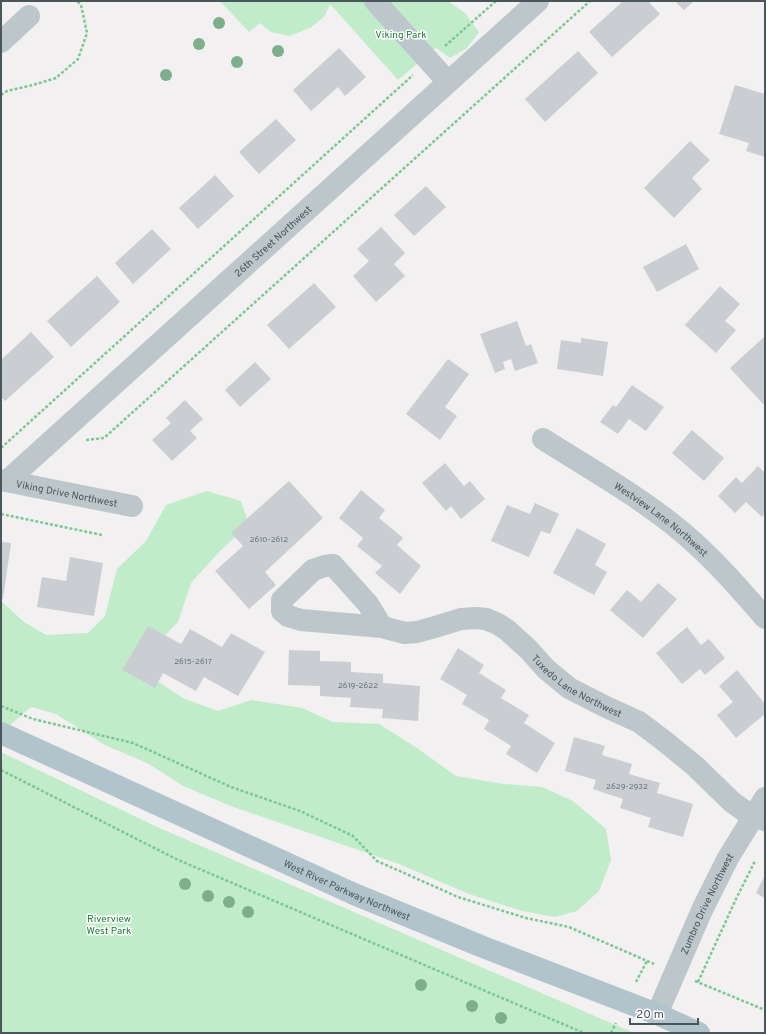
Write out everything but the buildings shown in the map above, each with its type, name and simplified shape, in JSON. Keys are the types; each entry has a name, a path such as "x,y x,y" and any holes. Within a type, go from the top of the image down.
{"main road":[{"name":"West River Parkway Northwest","path":"1,733 354,894 483,947 657,1014 699,1033"}],"street":[{"path":"376,1 448,82"},
{"name":"26th Street Northwest","path":"4,480 538,1"},
{"path":"1,42 29,16"},
{"name":"Westview Lane Northwest","path":"543,439 643,502 683,533 715,562 765,618"},
{"name":"Viking Drive Northwest","path":"4,480 132,506"},
{"name":"Tuxedo Lane Northwest","path":"382,627 405,633 417,632 461,619 476,618 498,624 507,630 528,649 546,669 569,688 639,722 694,766 732,802 759,819"},
{"name":"Zumbro Drive Northwest","path":"657,1014 702,910 728,858 759,819 765,798"}],"path":[{"path":"1,95 7,91 56,78 78,59 86,33 78,1"},
{"path":"1,448 496,1"},
{"path":"104,438 590,1"},
{"path":"1,514 102,535"},
{"path":"1,706 33,719 133,743 231,787 300,811 353,836 377,861 458,897 526,918 569,927 646,961"},
{"path":"1,770 176,859 584,1033"},
{"path":"756,859 698,982 765,1010"}],"green space":[{"name":"Viking Park","path":"220,1 448,1 465,13 479,32 466,49 450,58 436,48 398,80 330,4 324,17 310,28 289,36 271,32 260,23 249,32"},
{"path":"207,491 241,501 249,524 219,552 191,583 178,622 144,657 145,673 183,698 218,711 251,700 302,708 333,722 379,724 417,748 456,776 504,784 542,787 573,801 606,829 611,860 599,891 577,911 555,917 522,911 469,894 399,864 228,805 183,786 149,764 105,745 56,714 31,707 1,733 1,601 24,622 46,635 88,633 105,616 117,569 146,541 166,505"},
{"name":"Riverview West Park","path":"1,752 155,826 634,1033 1,1033"}]}
